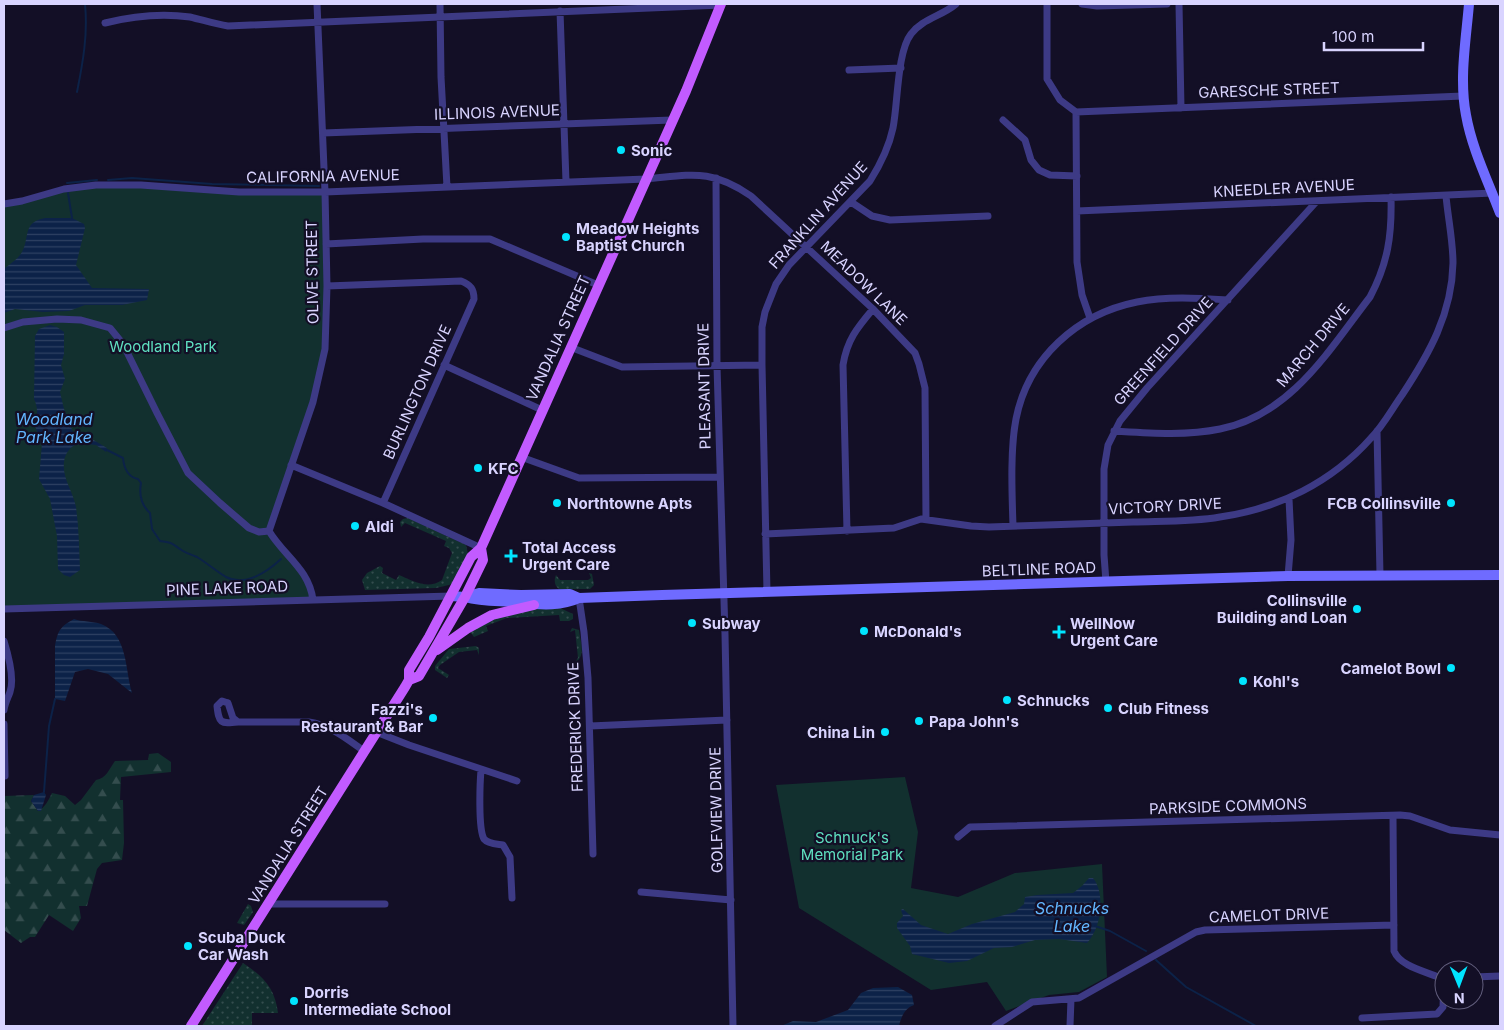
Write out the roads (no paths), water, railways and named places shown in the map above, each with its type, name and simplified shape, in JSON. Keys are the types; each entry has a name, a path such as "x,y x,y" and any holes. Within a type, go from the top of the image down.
{"main road":[{"name":"VANDALIA STREET","path":"191,1026 409,680 409,670 471,557 481,548 646,179 721,4"},
{"path":"1469,4 1463,75 1464,96 1470,134 1500,213"},
{"name":"VANDALIA STREET","path":"409,680 420,676 465,597 482,560 481,548"},
{"name":"BELTLINE ROAD","path":"451,596 480,601 524,602 534,605 569,603 579,598 724,593 1288,576 1500,575"},
{"name":"BELTLINE ROAD","path":"465,597 479,594 570,594 579,598"},
{"path":"432,654 465,630 492,615 534,605"}],"street":[{"name":"OLIVE STREET","path":"269,532 312,402 322,367 327,331 325,192 317,4"},
{"path":"440,4 443,128 447,187"},
{"path":"105,23 139,16 155,15 192,18 228,26 440,16 549,8 560,11 721,4"},
{"name":"FRANKLIN AVENUE","path":"767,592 762,327 769,298 782,274 870,181 885,153 893,127 904,46 912,31 956,4"},
{"path":"1047,4 1047,79 1060,100 1076,112 1079,279 1082,296 1090,318"},
{"path":"1082,4 1096,6 1167,4"},
{"path":"1179,4 1181,108"},
{"path":"560,11 566,182"},
{"path":"848,70 901,68"},
{"name":"GARESCHE STREET","path":"1076,112 1464,96"},
{"name":"ILLINOIS AVENUE","path":"323,134 672,120"},
{"path":"1003,120 1025,140 1030,160 1038,170 1050,175 1077,176"},
{"name":"MEADOW LANE","path":"646,179 698,174 729,183 751,196 873,309 915,353 923,377 924,388 926,519"},
{"name":"PLEASANT DRIVE","path":"716,178 717,366 724,593"},
{"name":"CALIFORNIA AVENUE","path":"4,204 64,189 96,185 150,185 239,192 325,192 646,179"},
{"name":"KNEEDLER AVENUE","path":"1077,210 1493,193"},
{"name":"VICTORY DRIVE","path":"765,534 894,528 926,519 971,526 1013,526 1219,518 1260,509 1289,498 1314,485 1343,464 1377,431 1437,336 1450,296 1453,262 1446,196"},
{"name":"MARCH DRIVE","path":"1114,431 1174,432 1219,429 1248,421 1264,413 1293,392 1308,376 1370,297 1378,283 1390,238 1392,197"},
{"name":"GREENFIELD DRIVE","path":"1106,582 1104,469 1108,445 1114,431 1128,410 1317,201"},
{"path":"850,202 872,216 890,220 988,216"},
{"path":"326,244 423,239 490,239 598,285"},
{"name":"BURLINGTON DRIVE","path":"327,286 462,282 469,284 474,291 474,299 383,504"},
{"path":"1013,526 1014,449 1016,421 1020,402 1033,374 1051,349 1077,326 1090,318 1138,301 1182,298 1228,300"},
{"path":"847,531 844,365 848,345 853,334 873,309"},
{"path":"4,328 23,322 57,319 81,320 110,328 123,344 188,473 249,528 259,532 269,532 299,567 311,587 313,600"},
{"path":"570,347 622,367 762,365"},
{"path":"444,365 542,410"},
{"path":"1377,431 1380,575"},
{"path":"521,457 579,478 720,477"},
{"path":"291,465 481,548"},
{"path":"1288,576 1291,540 1289,498"},
{"name":"GOLFVIEW DRIVE","path":"724,593 733,1026"},
{"name":"PINE LAKE ROAD","path":"4,609 451,596"},
{"name":"FREDERICK DRIVE","path":"579,598 590,726 593,854"},
{"path":"4,641 11,660 11,691 5,700 4,710"},
{"path":"590,726 727,720"},
{"path":"238,722 318,723 326,726 364,751"},
{"path":"4,724 5,776"},
{"path":"376,732 517,781"},
{"path":"481,770 482,835 488,842 503,845 509,854 512,898"},
{"path":"1393,816 1394,951 1398,959 1434,975"},
{"name":"PARKSIDE COMMONS","path":"958,836 970,827 1393,816 1410,816 1450,830 1500,835"},
{"path":"641,892 731,900"},
{"path":"268,904 385,904"},
{"name":"CAMELOT DRIVE","path":"994,1026 1032,1002 1079,998 1196,932 1205,930 1394,926"},
{"path":"1484,977 1500,976"},
{"path":"1070,1026 1071,999"},
{"path":"1362,1018 1437,1014 1440,1010"}],"water":[{"path":"45,218 72,218 84,224 85,228 76,265 92,288 149,289 147,300 122,305 85,305 69,311 43,312 15,309 4,313 4,269 22,252 28,231 33,223"},
{"name":"Woodland Park Lake","path":"50,325 64,332 64,354 61,365 65,379 60,392 73,432 85,435 107,448 106,452 96,445 77,443 65,456 65,474 75,501 79,538 80,570 70,577 64,575 58,569 57,536 50,499 39,479 42,443 34,424 37,412 34,399 35,336 39,329"},
{"path":"74,619 101,624 110,629 116,636 124,654 132,693 108,674 88,669 75,672 65,701 55,699 56,641 60,630"},
{"path":"44,792 46,795 41,811 38,811 31,801 34,795"},
{"name":"Schnucks Lake","path":"1089,878 1093,878 1097,885 1101,902 1096,929 1087,943 1059,939 1035,940 1012,947 994,948 967,961 949,963 912,954 910,946 897,928 897,923 903,916 901,910 903,909 921,925 948,934 972,924 1015,912 1024,904 1025,897 1073,893"},
{"path":"898,987 912,995 914,1005 904,1013 899,1026 781,1026 793,1021 816,1022 848,1010 861,993 873,988"}],"waterway":[{"path":"77,92 83,59 85,4"},
{"path":"108,180 132,178 212,184 319,186"},
{"path":"67,183 97,180"},
{"path":"68,193 72,218"},
{"path":"107,450 123,458 127,472 141,483 141,499 150,513 152,529 160,541 173,544 233,580 255,577 281,559"},
{"path":"44,792 49,726 55,699"},
{"path":"1095,926 1110,931 1146,951"},
{"path":"1156,960 1186,987 1256,1026"}],"place":[{"name":"Sonic","path":"621,150"},
{"name":"Meadow Heights Baptist Church","path":"566,237"},
{"name":"KFC","path":"478,468"},
{"name":"Northtowne Apts","path":"557,503"},
{"name":"FCB Collinsville","path":"1451,503"},
{"name":"Aldi","path":"355,526"},
{"name":"Total Access Urgent Care","path":"511,556"},
{"name":"Collinsville Building and Loan","path":"1357,609"},
{"name":"Subway","path":"692,623"},
{"name":"McDonald's","path":"864,631"},
{"name":"WellNow Urgent Care","path":"1059,632"},
{"name":"Camelot Bowl","path":"1451,668"},
{"name":"Kohl's","path":"1243,681"},
{"name":"Schnucks","path":"1007,700"},
{"name":"Club Fitness","path":"1108,708"},
{"name":"Fazzi's Restaurant & Bar","path":"433,718"},
{"name":"Papa John's","path":"919,721"},
{"name":"China Lin","path":"885,732"},
{"name":"Scuba Duck Car Wash","path":"188,946"},
{"name":"Dorris Intermediate School","path":"294,1001"}],"park label":[{"name":"Woodland Park","path":"163,346"},
{"name":"Schnuck's Memorial Park","path":"852,846"}]}
